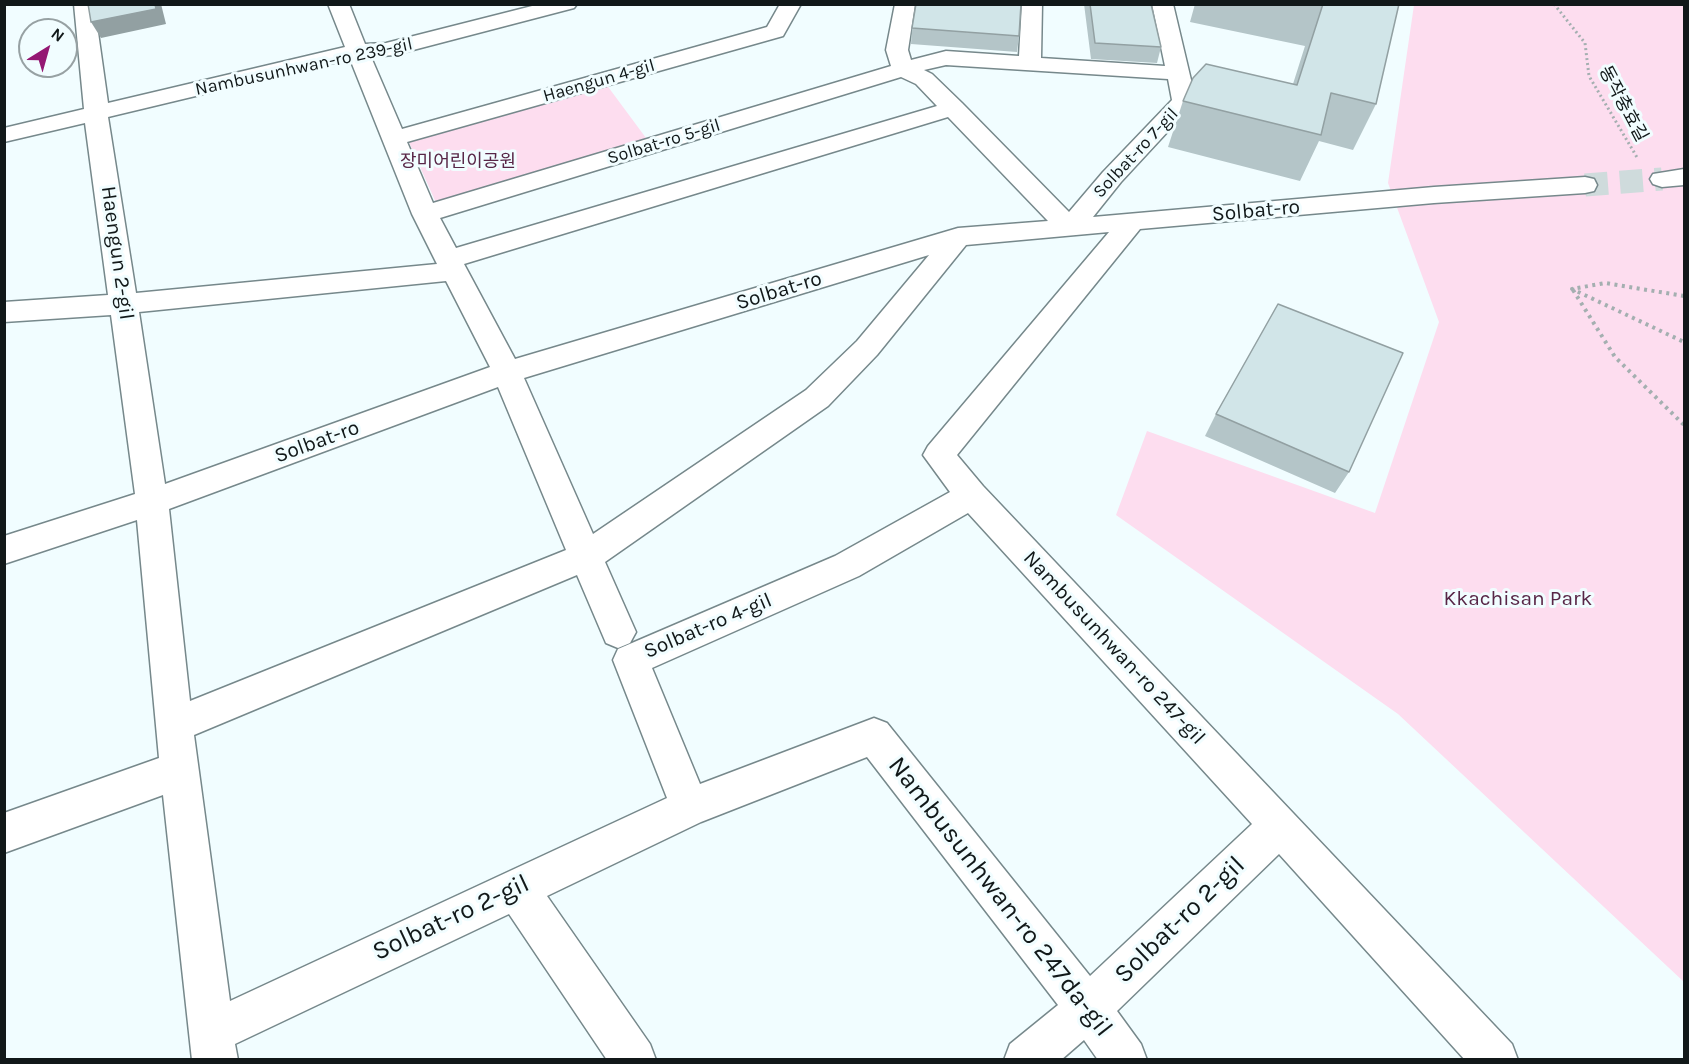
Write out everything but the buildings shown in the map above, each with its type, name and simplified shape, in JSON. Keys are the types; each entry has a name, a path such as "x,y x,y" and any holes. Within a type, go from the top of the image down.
{"street":[{"name":"Haengun 2-gil","path":"84,4 96,94 96,114 152,502"},
{"path":"338,4 425,214 507,372"},
{"name":"Nambusunhwan-ro 239-gil","path":"4,135 357,51 386,50 567,4"},
{"name":"Haengun 4-gil","path":"393,139 774,31 791,4"},
{"path":"905,4 897,50 903,69 924,79 1070,228"},
{"path":"1030,63 1032,4"},
{"name":"Solbat-ro 7-gil","path":"1070,228 1112,177 1184,101 1162,4"},
{"name":"Solbat-ro 7-gil","path":"903,69 946,58 1177,73"},
{"name":"Solbat-ro 5-gil","path":"425,214 903,69"},
{"path":"4,312 125,304 451,266 954,108"},
{"name":"Solbat-ro","path":"4,550 152,502 507,372 958,237 1422,196 1585,186"},
{"name":"Nambusunhwan-ro 247-gil","path":"1132,222 939,455 972,495 1278,827 1496,1059"},
{"path":"174,725 585,557 817,398 867,348 958,237"},
{"name":"Solbat-ro 4-gil","path":"507,372 618,632"},
{"name":"Solbat-ro 4-gil","path":"690,807 631,660 847,566 972,495"},
{"name":"Solbat-ro 2-gil","path":"152,502 179,770 213,1046 516,887 690,807"},
{"name":"Nambusunhwan-ro 247da-gil","path":"690,807 874,736 1088,1008 1125,1059"},
{"path":"4,833 179,770"},
{"name":"Solbat-ro 2-gil","path":"1026,1059 1088,1008 1278,827"},
{"path":"516,887 634,1059"}],"path":[{"name":"동작충효길","path":"1554,4 1585,43 1590,76 1624,132 1663,174"},
{"path":"1572,289 1605,283 1684,296"},
{"path":"1572,289 1684,342"},
{"path":"1572,289 1615,357 1684,424"}],"green space":[{"name":"Kkachisan Park","path":"1414,5 1684,5 1684,982 1398,714 1116,515 1147,431 1375,513 1439,322 1388,183"},
{"name":"장미어린이공원","path":"606,84 649,142 437,205 408,140"}],"tunnel":[{"path":"1585,185 1662,179"}]}
